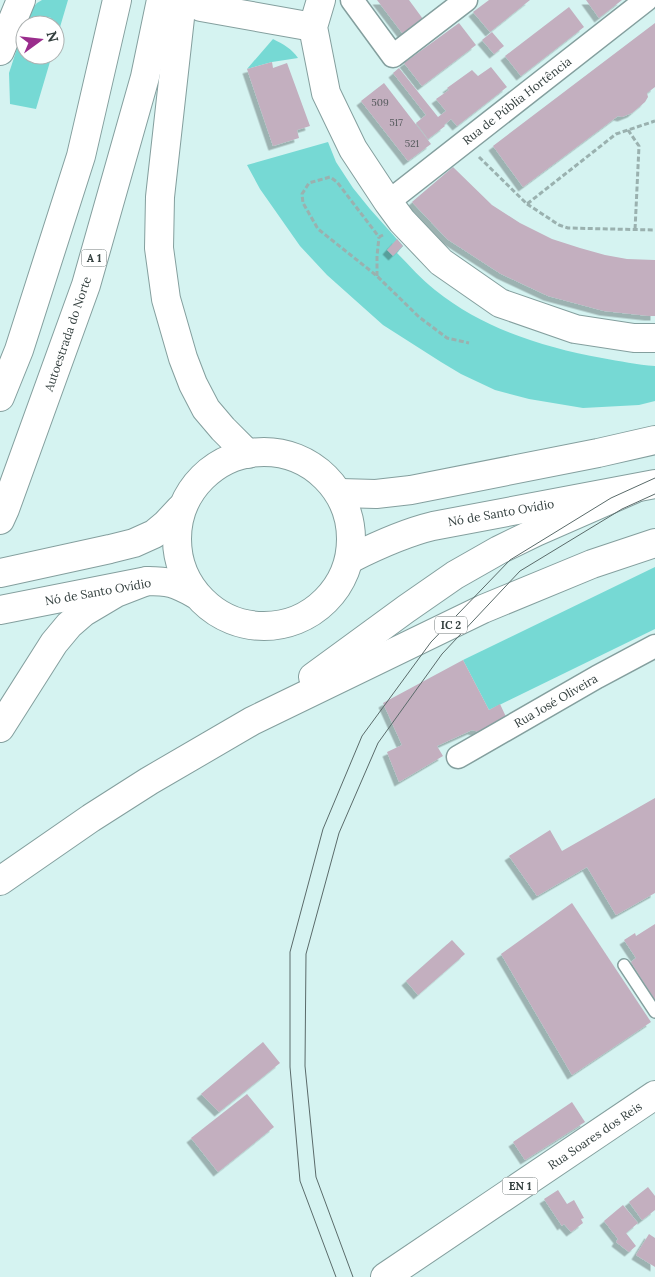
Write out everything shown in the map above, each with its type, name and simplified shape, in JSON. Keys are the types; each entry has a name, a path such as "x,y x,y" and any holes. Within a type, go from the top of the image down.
{"main road":[{"path":"0,397 19,350 81,156 117,0"},
{"name":"Autoestrada do Norte","path":"3,515 86,285 145,77 161,0"},
{"path":"321,0 312,27 326,93 353,149 388,202 402,221 441,262 500,302 575,329 634,338 655,338"},
{"path":"0,51 13,4"},
{"path":"248,454 206,409 193,384 183,358 166,299 159,248 160,197 191,4 312,27"},
{"path":"598,453 655,428"},
{"path":"340,493 390,493 598,453 655,440"},
{"path":"0,573 134,543 154,534 166,524 180,509 194,486 216,468 248,454 270,453 288,455 305,462 324,476 340,493 349,519 352,558 338,587 326,602 308,614 288,622 264,626 234,622 207,606 195,594 184,575 177,552 175,532 180,509"},
{"name":"Nó de Santo Ovídio","path":"352,558 387,540 433,526 644,487"},
{"name":"IC 2","path":"252,721 455,575 499,550 545,528 644,487"},
{"name":"IC 2","path":"0,882 91,818 148,781 252,721 483,609 592,564 655,543"},
{"path":"0,728 54,643 69,625 84,612 116,593 146,581"},
{"name":"Nó de Santo Ovídio","path":"0,610 146,581 164,581 179,585 195,594"},
{"name":"Rua Soares dos Reis","path":"385,1277 655,1095"}],"street":[{"path":"352,0 393,56 466,0"},
{"name":"Rua de Públia Hortência","path":"388,202 646,0"},
{"name":"Rua José Oliveira","path":"458,758 597,677 655,646"}],"lane":[{"path":"624,965 655,1012"}],"path":[{"path":"527,204 616,134 655,121"},
{"path":"628,130 639,146 635,230"},
{"path":"492,170 527,204 559,225 568,228 655,230"},
{"path":"377,276 379,237 337,182 330,177 309,183 302,194 303,203 318,229 377,276 418,317 447,338 469,343"},
{"path":"379,237 385,234"}],"shaded area":[{"path":"42,0 68,0 64,15 28,15 37,3"},
{"path":"273,39 287,47 298,58 272,62 247,69"},
{"path":"15,55 15,65 49,65 36,109 10,104 9,73"},
{"path":"328,142 336,162 353,188 403,246 397,253 435,290 473,316 536,342 580,354 655,366 655,401 639,405 583,408 529,399 495,390 461,374 383,325 327,275 300,246 260,189 247,165"},
{"path":"655,567 655,629 489,710 463,660"}],"building":[{"path":"377,0 409,0 423,19 403,34"},
{"path":"489,0 530,0 490,32 473,12"},
{"path":"586,0 622,0 599,18"},
{"path":"569,7 584,27 521,76 505,56"},
{"path":"459,23 476,45 422,86 404,63"},
{"path":"655,23 655,87 647,93 648,97 645,102 632,113 622,117 618,116 523,187 493,146"},
{"path":"492,32 504,46 494,54 482,40"},
{"path":"272,62 273,68 287,63 310,126 297,130 299,138 273,146 247,69"},
{"path":"491,67 507,87 457,126 451,119 428,139 416,123 426,115 393,73 399,68 438,117 446,111 436,99 449,90 447,88 472,70 478,76"},
{"path":"384,83 431,144 408,161 361,101"},
{"path":"453,167 492,205 520,223 552,239 605,255 627,259 655,260 655,316 604,311 548,296 501,274 447,239 412,202"},
{"path":"397,239 403,246 393,256 387,250"},
{"path":"463,660 489,710 500,704 507,719 483,733 472,730 437,746 443,756 399,782 387,752 402,745 383,703"},
{"path":"655,798 655,893 616,915 587,867 537,896 509,856 550,830 562,851"},
{"path":"572,903 651,1022 572,1075 501,954"},
{"path":"655,924 655,1000 631,962 636,958 624,940 635,933 636,936"},
{"path":"452,940 465,954 418,995 406,981"},
{"path":"263,1042 280,1063 219,1112 201,1094"},
{"path":"247,1094 274,1127 218,1172 191,1138"},
{"path":"572,1102 585,1122 525,1160 513,1142"},
{"path":"648,1187 655,1196 655,1210 642,1220 629,1202"},
{"path":"558,1190 567,1204 574,1200 584,1218 581,1219 583,1223 571,1232 564,1224 562,1226 544,1199"},
{"path":"623,1205 638,1223 626,1233 636,1246 629,1252 616,1242 618,1239 604,1221"},
{"path":"649,1234 655,1238 655,1267 636,1255"}],"tram line":[{"path":"336,1277 300,1181 290,1067 290,952 323,829 362,736 431,642 510,560 611,498 655,478"},
{"path":"353,1277 316,1177 305,1066 306,954 339,833 378,743 442,654 520,571 622,509 655,494"}]}
